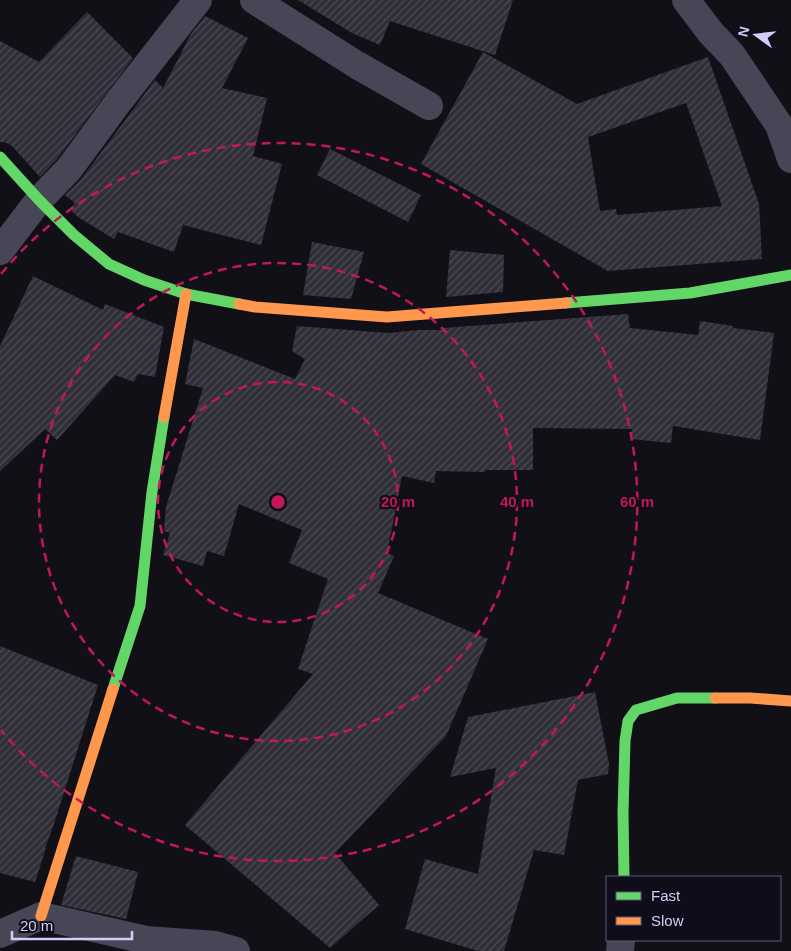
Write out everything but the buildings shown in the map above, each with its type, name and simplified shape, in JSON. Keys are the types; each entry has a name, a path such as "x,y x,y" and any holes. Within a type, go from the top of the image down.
{"street":[{"path":"0,251 39,200 69,169 119,101 198,0"},
{"path":"254,0 357,65 429,106"},
{"path":"686,0 710,32 732,56 779,125 791,159"},
{"path":"0,158 74,235 108,264 144,280 186,294 255,307 387,318 690,293 791,275"},
{"path":"41,916 140,606 152,492 186,294"},
{"path":"624,876 625,741 628,721 636,710 677,698 750,698 791,701"},
{"path":"0,934 41,916 146,940 215,946 236,951"}],"traffic: fast":[{"path":"0,157 74,235 109,264 144,280 186,294 239,304"},
{"path":"566,303 690,293 791,275"},
{"path":"113,689 140,606 152,492 164,417"},
{"path":"624,876 623,813 625,741 628,721 636,710 677,698 715,698"}],"traffic: slow":[{"path":"164,417 186,294"},
{"path":"239,304 255,307 387,317 566,303"},
{"path":"41,916 113,689"},
{"path":"715,698 791,701"}]}
